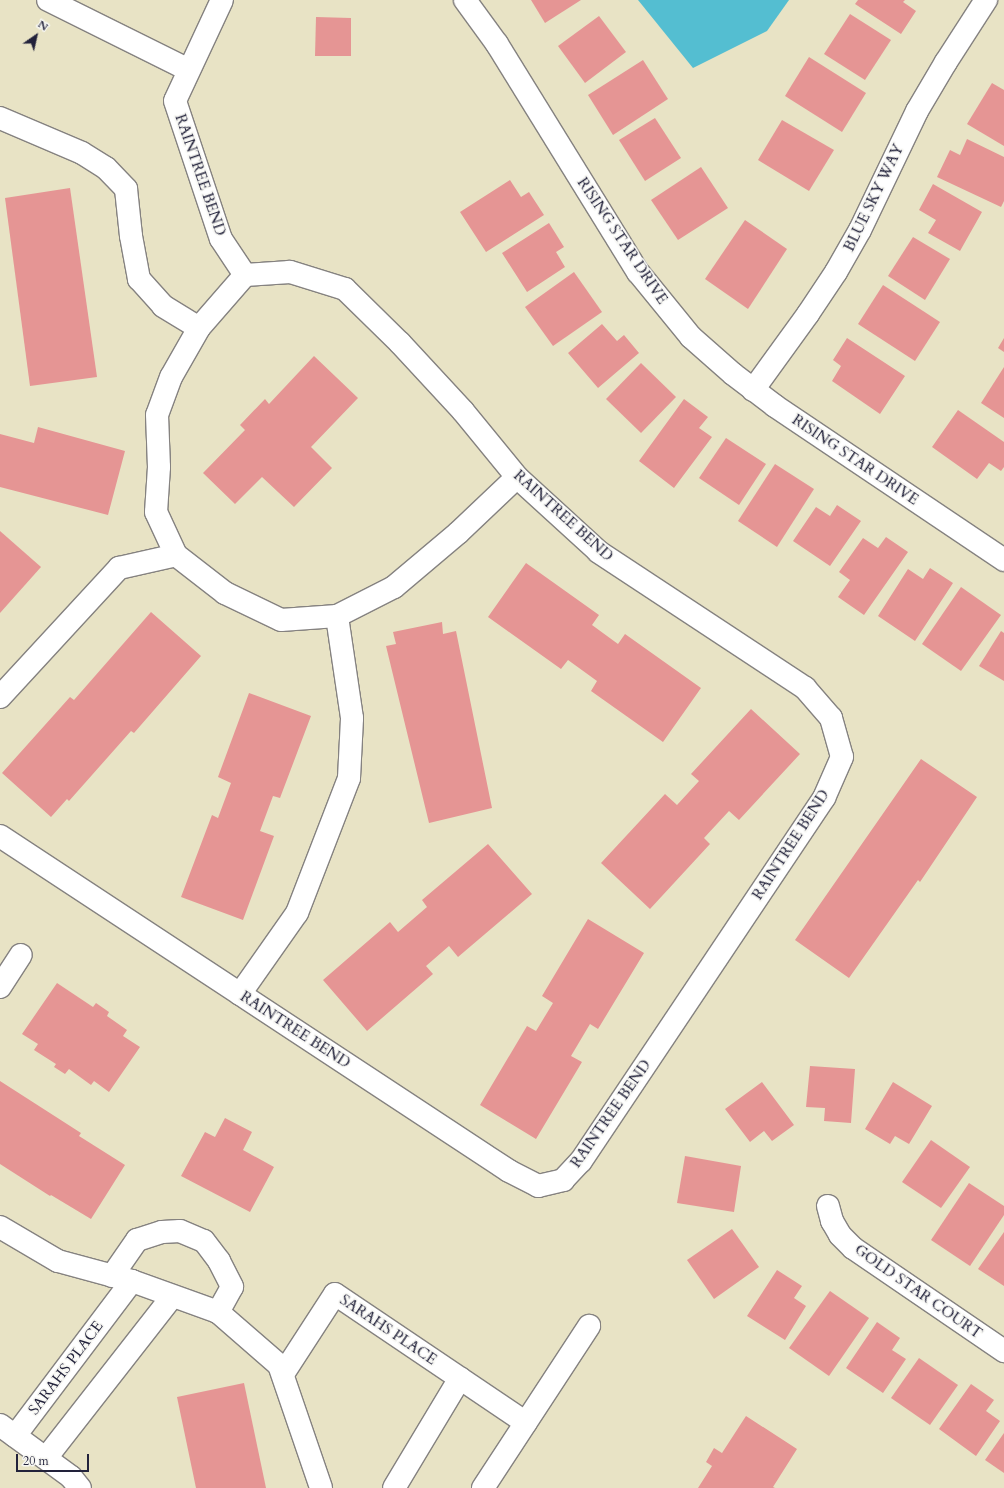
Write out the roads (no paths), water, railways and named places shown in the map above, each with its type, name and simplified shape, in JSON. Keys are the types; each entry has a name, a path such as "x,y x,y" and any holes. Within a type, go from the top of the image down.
{"street":[{"path":"48,0 189,70"},
{"name":"RAINTREE BEND","path":"0,836 509,1171 538,1186 564,1180 581,1161 824,798 842,757 831,718 804,688 600,552 517,477 463,412 400,343 345,289 290,272 244,275 221,239 175,101 222,0"},
{"name":"RISING STAR DRIVE","path":"465,0 497,44 625,251 654,293 691,337 753,390 1004,560"},
{"name":"BLUE SKY WAY","path":"753,390 808,314 836,272 860,230 917,111 946,62 986,0"},
{"path":"0,118 82,153 106,168 126,189 131,236 139,279 163,306 199,328"},
{"path":"244,275 199,328 171,376 157,415 159,467 156,512 176,555 225,593 281,620 337,616 394,587 458,533 517,477"},
{"path":"0,697 119,568 176,555"},
{"path":"240,994 297,913 349,778 352,718 337,616"},
{"path":"0,987 21,955"},
{"name":"GOLD STAR COURT","path":"828,1206 832,1221 840,1235 853,1248 1004,1350"},
{"path":"0,1227 58,1261 122,1278 172,1297 218,1312 279,1365 321,1488"},
{"name":"SARAHS PLACE","path":"7,1431 122,1278 137,1240 162,1232 180,1231 204,1241 219,1261 232,1287 218,1312"},
{"name":"SARAHS PLACE","path":"283,1374 335,1294 526,1423"},
{"path":"46,1458 172,1297"},
{"path":"483,1488 589,1326"},
{"path":"394,1488 460,1378"},
{"path":"7,1431 71,1477 80,1488"}],"water":[{"path":"638,0 789,0 767,31 693,68"}]}
